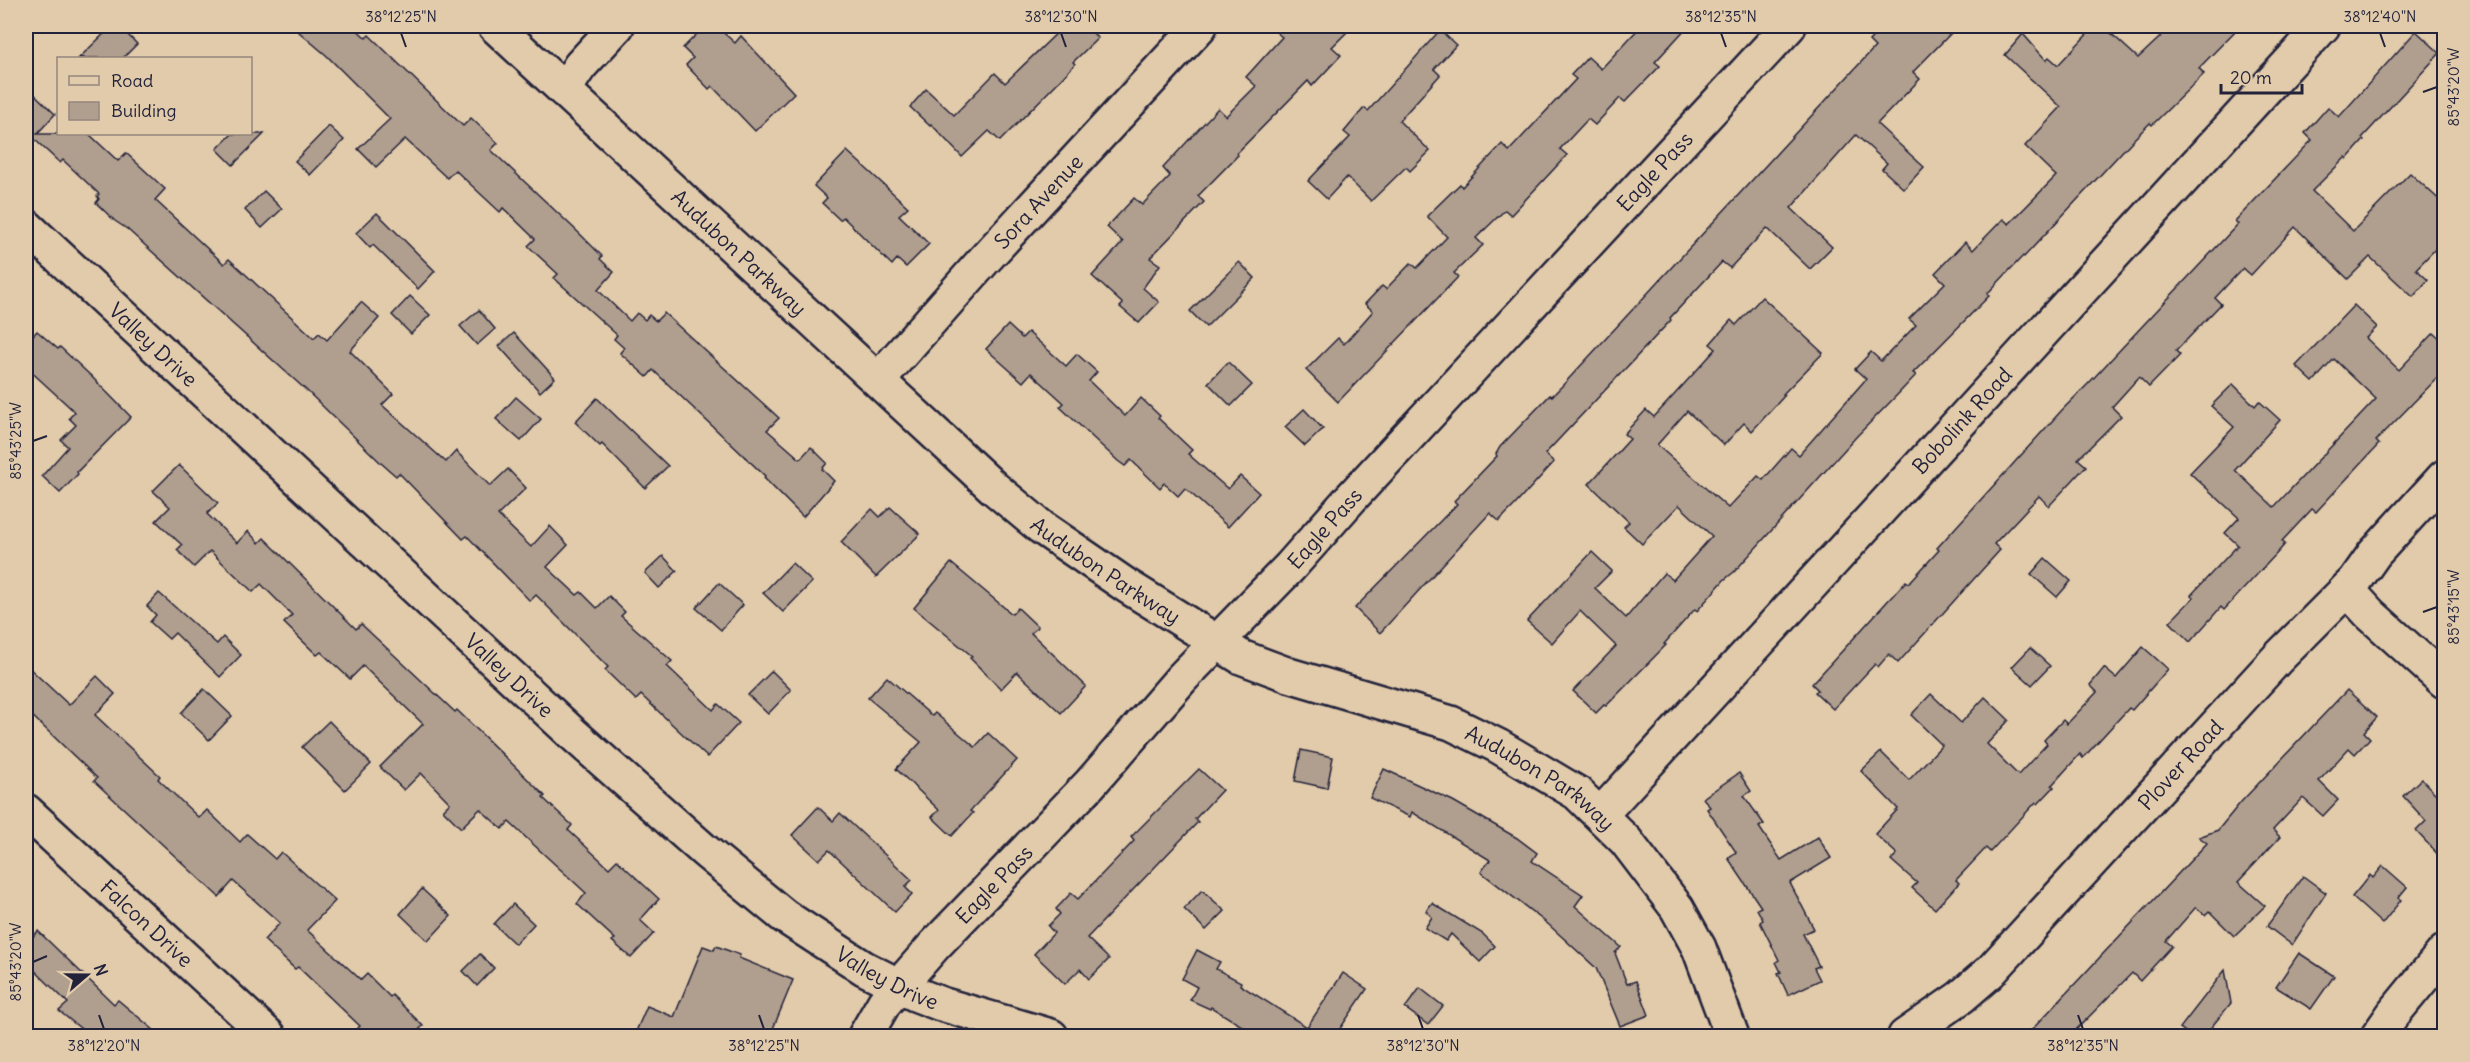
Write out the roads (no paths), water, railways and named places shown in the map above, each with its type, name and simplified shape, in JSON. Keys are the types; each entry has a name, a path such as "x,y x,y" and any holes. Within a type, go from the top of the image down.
{"street":[{"name":"Audubon Parkway","path":"495,26 994,488 1041,527 1240,657 1289,675 1451,723 1498,746 1576,793 1601,814 1626,841 1677,908 1698,948 1732,1036"},
{"path":"564,90 580,66 618,26"},
{"name":"Sora Avenue","path":"878,380 985,259 1200,26"},
{"name":"Eagle Pass","path":"865,1036 884,1003 934,946 1090,784 1182,678 1217,644 1789,26"},
{"name":"Bobolink Road","path":"1601,814 2323,26"},
{"name":"Valley Drive","path":"26,226 573,734 705,851 784,916 864,968 899,986 941,1004 1051,1036"},
{"name":"Plover Road","path":"1905,1036 1961,997 1990,972 2278,658 2355,581 2374,554 2445,477"},
{"path":"2347,589 2370,614 2445,681"},
{"name":"Falcon Drive","path":"26,811 269,1036"},
{"path":"2378,1036 2394,1013 2445,952"}]}
